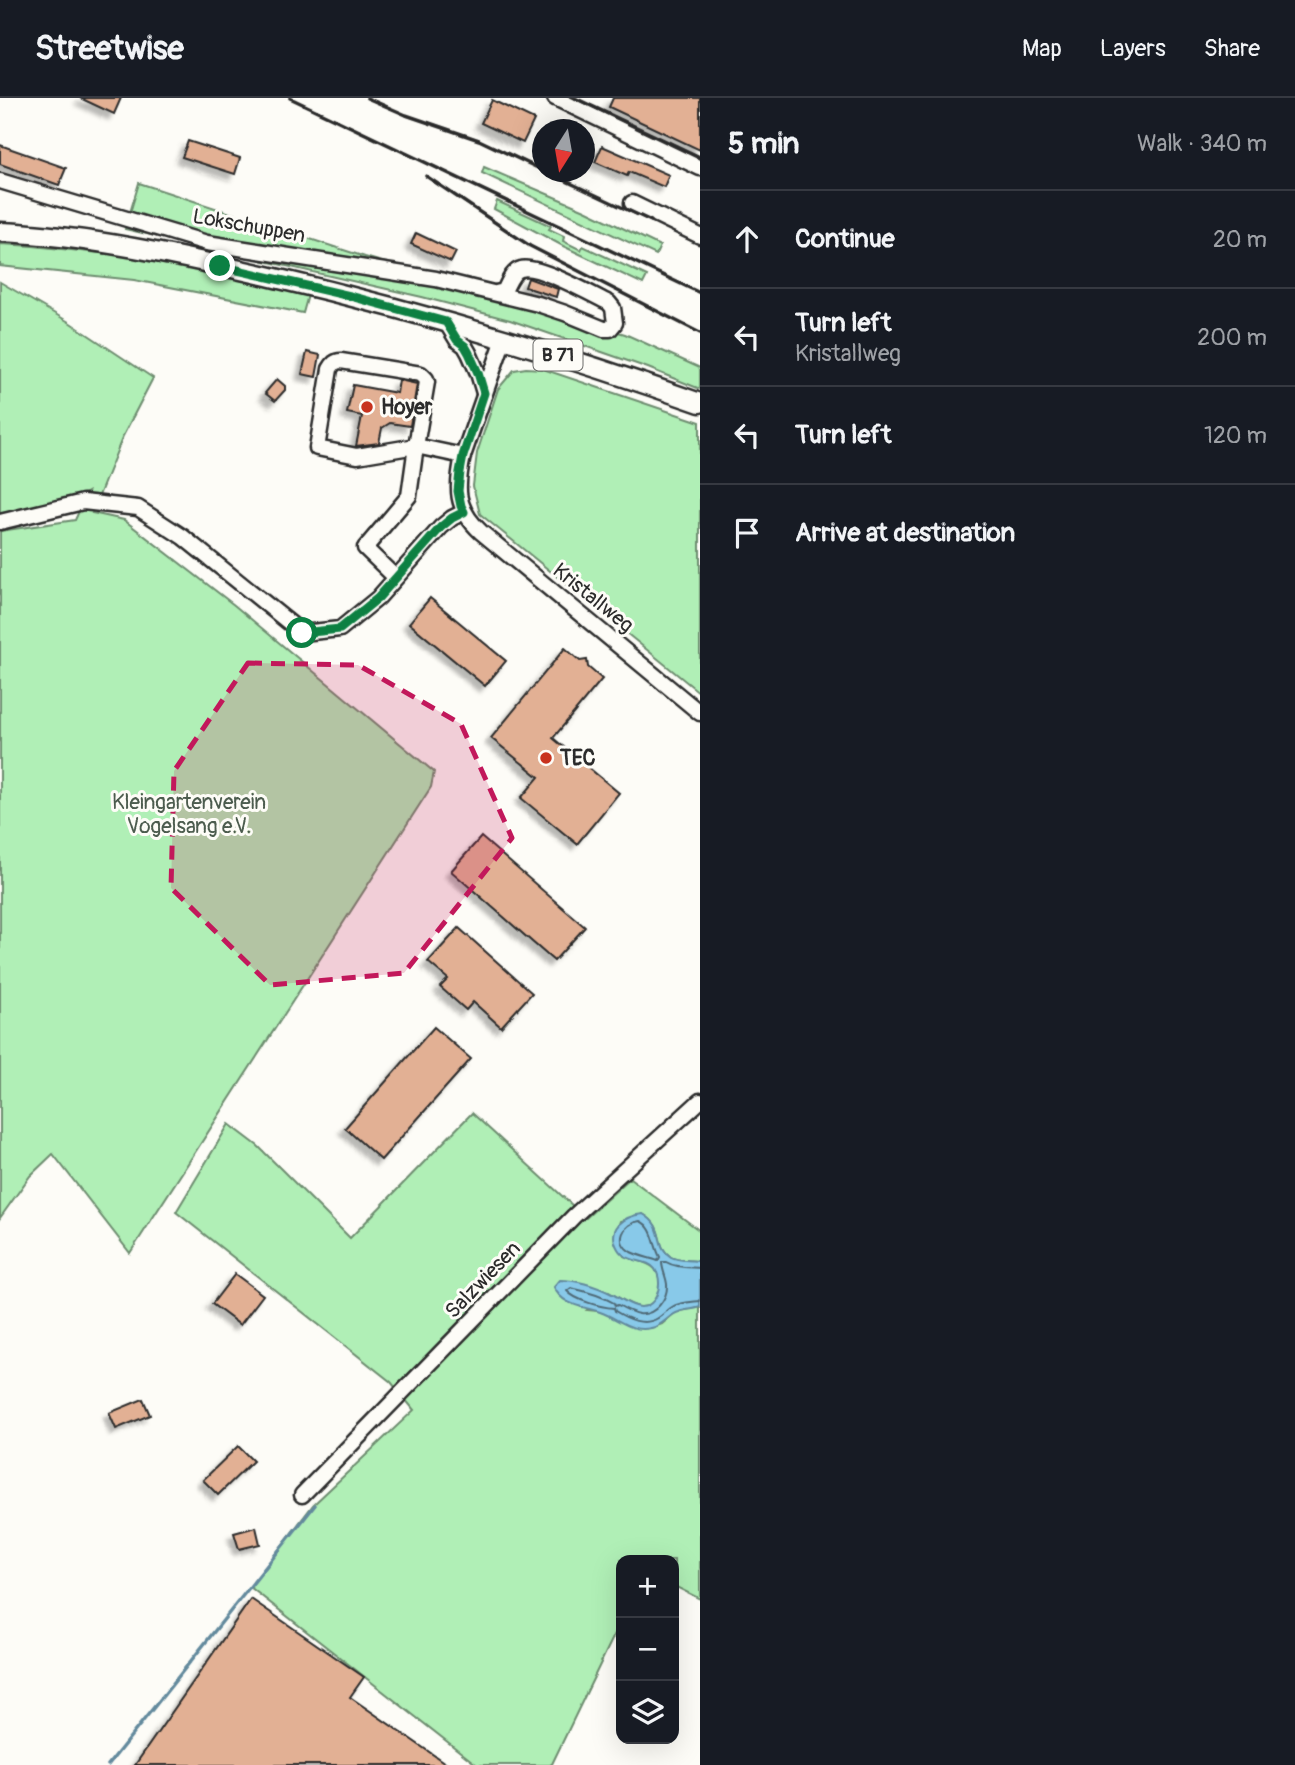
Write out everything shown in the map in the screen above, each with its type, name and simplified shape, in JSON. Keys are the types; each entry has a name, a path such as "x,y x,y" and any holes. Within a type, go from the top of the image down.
{"main road":[{"name":"B 71","path":"0,232 88,240 194,260 350,296 575,360 700,403"}],"street":[{"path":"555,98 700,168"},
{"name":"Lokschuppen","path":"0,181 207,243 400,273 496,293 547,307 604,329 610,329 615,323 613,309 609,303 531,268 517,271 504,291 496,293"},
{"path":"632,203 700,236"},
{"path":"446,322 469,353 484,393"},
{"path":"0,522 83,502 138,508 183,537 302,633 340,629 378,598 441,527 464,512 458,491 463,456 504,339"},
{"path":"396,577 365,548 409,496 416,446 427,382 421,374 341,361 332,365 317,448 357,456 416,446 463,456"},
{"name":"Kristallweg","path":"464,512 481,532 700,713"},
{"name":"Salzwiesen","path":"302,1495 574,1216 700,1101"}],"highlighted area":[{"path":"248,663 358,665 461,724 512,838 404,973 270,985 171,888 174,771"}],"green space":[{"path":"484,167 585,210 660,246 656,255 482,173"},
{"path":"139,183 365,257 625,334 700,368 700,389 510,320 422,297 125,229"},
{"path":"497,201 551,226 549,229 564,236 563,241 581,250 583,246 647,276 643,284 494,209"},
{"path":"0,244 138,257 308,295 303,313 134,280 0,266"},
{"name":"Kleingartenverein Vogelsang e.V.","path":"0,282 69,322 153,378 123,436 92,513 124,520 234,605 434,772 431,787 130,1253 53,1154 30,1176 0,1218 0,531 75,520 88,492 79,497 0,516"},
{"path":"543,369 700,422 700,693 480,514 473,486 477,453 498,389 514,370"},
{"path":"472,1113 586,1218 630,1178 700,1231 700,1262 681,1260 666,1253 655,1225 643,1214 620,1221 615,1235 624,1256 655,1269 659,1281 658,1294 651,1304 639,1307 609,1292 587,1310 651,1328 662,1324 676,1312 700,1307 700,1599 679,1588 679,1555 616,1555 616,1631 550,1765 477,1765 250,1587 313,1505 414,1410 391,1382 176,1212 229,1124 258,1146 350,1238"}],"water":[{"path":"643,1214 655,1225 666,1253 678,1259 700,1262 700,1307 675,1313 659,1325 644,1329 631,1327 562,1298 554,1287 560,1280 593,1286 637,1307 652,1303 659,1289 655,1269 647,1263 622,1254 614,1235 624,1220"}],"building":[{"path":"80,98 121,98 114,114"},
{"path":"613,98 700,98 700,150 609,107"},
{"path":"492,100 532,119 523,143 481,123"},
{"path":"188,141 240,158 235,174 182,157"},
{"path":"0,145 66,168 59,185 0,164"},
{"path":"602,146 669,175 664,187 629,172 627,176 595,162"},
{"path":"416,233 456,252 451,262 411,244"},
{"path":"528,278 558,289 556,297 525,287"},
{"path":"307,352 320,355 316,377 302,374"},
{"path":"277,379 285,386 285,390 275,401 265,393"},
{"path":"399,380 417,384 410,426 390,423 382,428 379,443 356,446 362,416 347,413 353,385 397,393"},
{"path":"430,598 506,661 485,686 409,623"},
{"name":"TEC","path":"565,648 580,661 587,660 588,667 602,679 553,738 619,793 577,844 521,798 539,777 491,738"},
{"path":"481,837 585,927 554,961 451,871"},
{"path":"459,928 532,993 501,1027 473,1002 466,1010 440,987 448,979 428,962"},
{"path":"434,1027 471,1059 381,1160 345,1128"},
{"path":"235,1274 263,1295 240,1325 212,1304"},
{"path":"143,1399 150,1415 116,1429 109,1413"},
{"path":"238,1446 253,1461 218,1495 203,1480"},
{"path":"256,1527 260,1544 239,1549 234,1533"},
{"path":"251,1599 364,1677 350,1697 448,1765 135,1765"}],"waterway":[{"path":"108,1765 315,1505"}],"railway":[{"path":"290,98 700,293"},
{"path":"367,98 406,115 479,140 532,165"},
{"path":"575,98 700,157"},
{"path":"426,176 530,246 700,333"},
{"path":"568,182 651,221"}],"place":[{"name":"Hoyer","path":"367,407"},
{"name":"TEC","path":"546,758"}],"route":[{"path":"220,266 350,296 446,322 475,363 484,393 460,472 458,491 464,512 441,527 378,598 340,629 302,633"}]}
